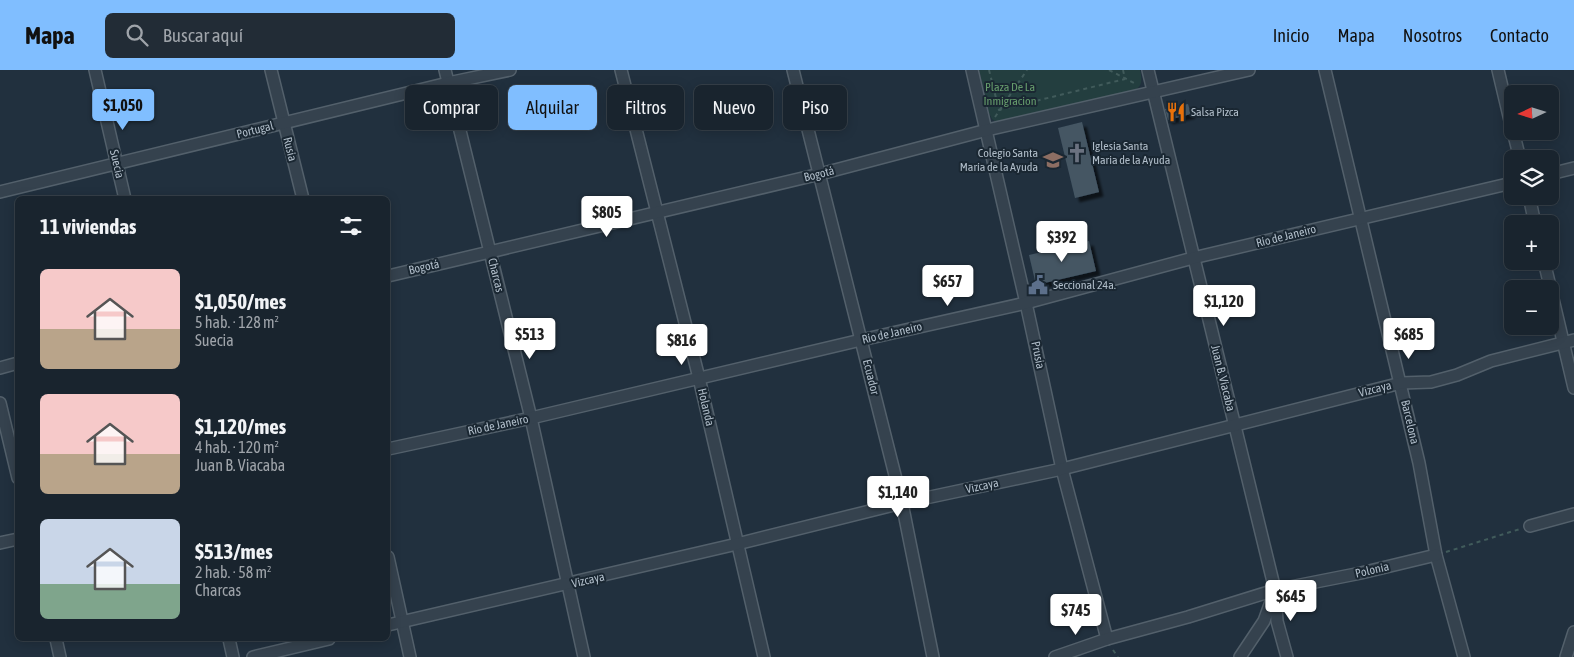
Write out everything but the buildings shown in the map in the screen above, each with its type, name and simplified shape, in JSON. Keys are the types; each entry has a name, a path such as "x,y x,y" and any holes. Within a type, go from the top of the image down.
{"street":[{"name":"Suecia","path":"95,70 124,196"},
{"name":"Rusia","path":"271,70 302,196"},
{"name":"Charcas","path":"445,70 531,418 584,657"},
{"name":"Portugal","path":"0,192 448,83 510,70"},
{"name":"Holanda","path":"621,70 699,378 764,657"},
{"name":"Ecuador","path":"793,70 902,503 933,657"},
{"name":"Prusia","path":"972,70 1026,302 1062,470 1107,639"},
{"name":"Juan B. Viacaba","path":"1148,70 1275,590 1277,621 1287,657"},
{"name":"Bogotá","path":"390,276 820,174 987,130 1249,70"},
{"name":"Barcelona","path":"1324,70 1420,463 1436,555 1464,657"},
{"path":"1498,70 1504,94"},
{"path":"1559,172 1574,168"},
{"name":"Río de Janeiro","path":"390,449 531,418 1026,302 1193,258 1504,185"},
{"path":"1547,270 1568,342 1574,388"},
{"name":"Vizcaya","path":"390,624 737,544 902,503 1062,470 1234,424 1401,383 1431,382 1457,375 1491,361 1568,342"},
{"path":"0,368 15,364"},
{"path":"0,403 15,466"},
{"path":"1530,526 1574,514"},
{"path":"0,543 15,539"},
{"name":"Polonia","path":"1054,657 1107,639 1188,617 1275,590 1361,573 1436,555"},
{"path":"390,566 410,657"},
{"path":"1240,657 1264,621 1275,590"},
{"path":"1566,657 1574,632"},
{"path":"56,641 60,657"},
{"path":"229,641 233,657"},
{"path":"253,657 321,641"}],"path":[{"path":"989,70 999,110"},
{"path":"999,110 1027,70"},
{"path":"1109,70 1138,85"},
{"path":"1123,70 1125,79"},
{"path":"999,110 1125,79"},
{"path":"1436,555 1530,526"}],"green space":[{"name":"Plaza De La Inmigracion","path":"979,70 1140,70 1141,84 1133,91 1123,94 996,122 989,113"}],"place":[{"name":"Salsa Pizca","path":"1176,112"},
{"name":"Iglesia Santa Maria de la Ayuda","path":"1077,153"},
{"name":"Colegio Santa María de la Ayuda","path":"1053,160"},
{"name":"Seccional 24a.","path":"1038,285"}]}
